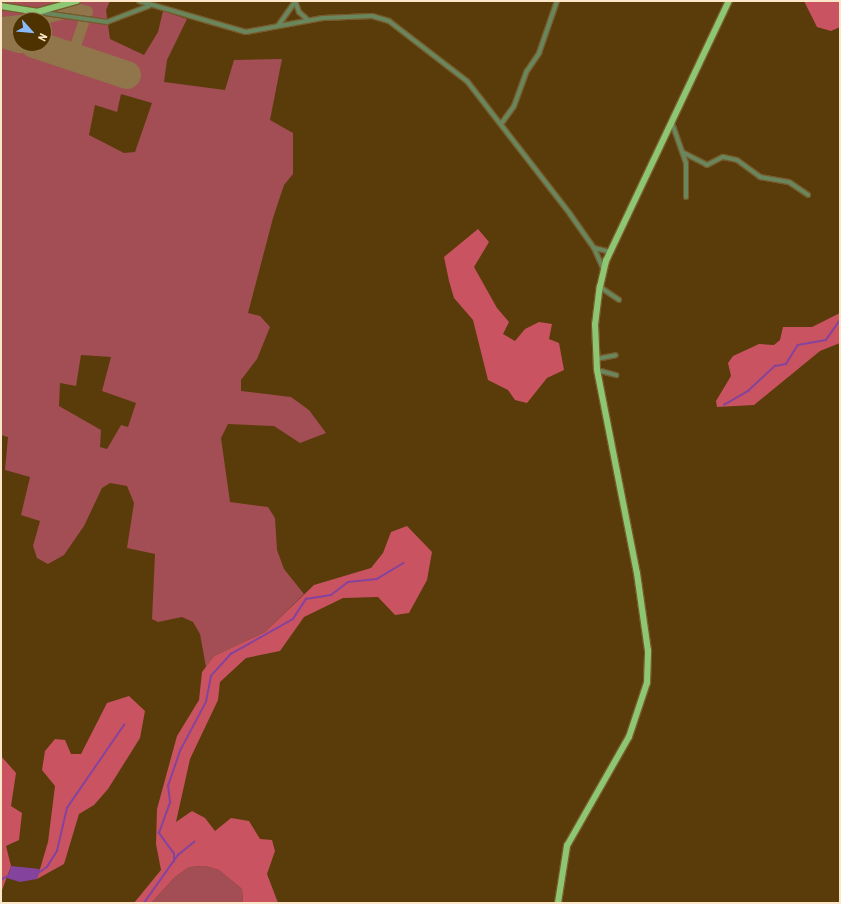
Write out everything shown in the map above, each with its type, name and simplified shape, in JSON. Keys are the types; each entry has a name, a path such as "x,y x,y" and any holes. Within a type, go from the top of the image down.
{"main road":[{"path":"1,6 37,12 77,1"},
{"path":"558,903 569,841 629,738 647,683 648,651 639,590 622,485 597,370 596,359 600,287 604,270 611,252 729,1"}],"street":[{"path":"139,1 240,31 278,27 308,20 372,16 389,21 467,81 594,248 604,270"},
{"path":"501,124 514,106 527,71 539,53 557,1"},
{"path":"278,27 295,2"},
{"path":"295,2 299,12 308,20"},
{"path":"52,14 108,22 152,6"},
{"path":"672,122 682,152 686,197"},
{"path":"682,152 707,165 723,157 737,160 760,177 789,182 808,195"},
{"path":"594,248 611,252"},
{"path":"600,287 619,300"},
{"path":"596,359 616,355"},
{"path":"597,370 616,375"}],"shaded area":[{"path":"1,1 110,1 106,10 110,39 144,55 158,32 163,11 187,19 167,60 164,82 225,90 234,60 282,59 270,120 293,133 293,174 284,185 273,218 248,313 260,316 270,327 257,359 241,380 241,391 291,397 309,410 326,433 300,443 274,426 228,424 221,438 230,502 268,507 275,518 277,550 284,569 304,594 265,632 214,656 206,667 200,634 193,622 182,617 158,622 152,619 155,554 127,548 134,503 127,486 110,483 102,488 84,526 64,555 48,564 37,558 33,546 40,521 21,515 30,477 5,470 8,437 1,435","holes":["121,94 152,103 135,152 124,153 89,135 95,105 117,112","81,355 111,357 102,391 136,403 128,427 121,425 107,449 100,447 101,430 59,406 60,383 76,386"]},
{"path":"804,1 840,1 840,27 831,31 817,27"},
{"path":"478,229 489,242 474,267 497,308 509,322 503,334 515,341 525,329 539,322 552,324 549,339 559,343 564,370 547,378 527,403 515,400 508,390 488,380 473,320 454,298 449,281 444,257"},
{"path":"840,313 840,343 820,351 754,405 717,407 716,401 731,376 728,363 733,356 759,344 774,345 780,340 783,327 812,327"},
{"path":"407,526 432,552 427,580 409,613 395,615 378,597 343,598 304,617 280,651 246,658 220,682 218,700 190,759 176,822 192,811 205,818 215,831 231,818 249,821 260,839 272,840 275,851 267,874 278,903 243,903 242,889 219,870 205,866 189,867 175,877 151,903 134,903 161,870 156,844 157,809 177,736 199,700 202,672 214,656 265,632 314,585 371,568 383,553 391,532"},
{"path":"129,696 145,711 140,738 108,789 94,805 79,814 64,864 37,879 48,842 55,786 42,770 45,751 55,739 65,740 71,754 81,754 107,703"},
{"path":"1,756 16,773 11,806 22,813 19,840 6,846 11,866 1,893"},
{"path":"11,866 40,869 37,879 20,882 7,878"},
{"path":"205,866 219,870 242,889 243,903 151,903 175,877 189,867"}],"waterway":[{"path":"724,405 748,391 775,366 786,364 798,345 826,340 840,320"},
{"path":"174,862 174,854 159,833 170,802 168,786 181,749 206,702 211,676 231,654 293,619 306,599 331,595 348,582 377,579 404,563"},
{"path":"37,874 47,867 57,851 67,808 124,725"},
{"path":"144,903 178,855 194,842"},
{"path":"1,880 8,876"}],"taxiway":[{"path":"52,16 79,9 87,11 71,57"},
{"path":"1,22 12,21"}],"runway":[{"path":"1,33 12,36"},
{"path":"52,50 127,75"}]}
